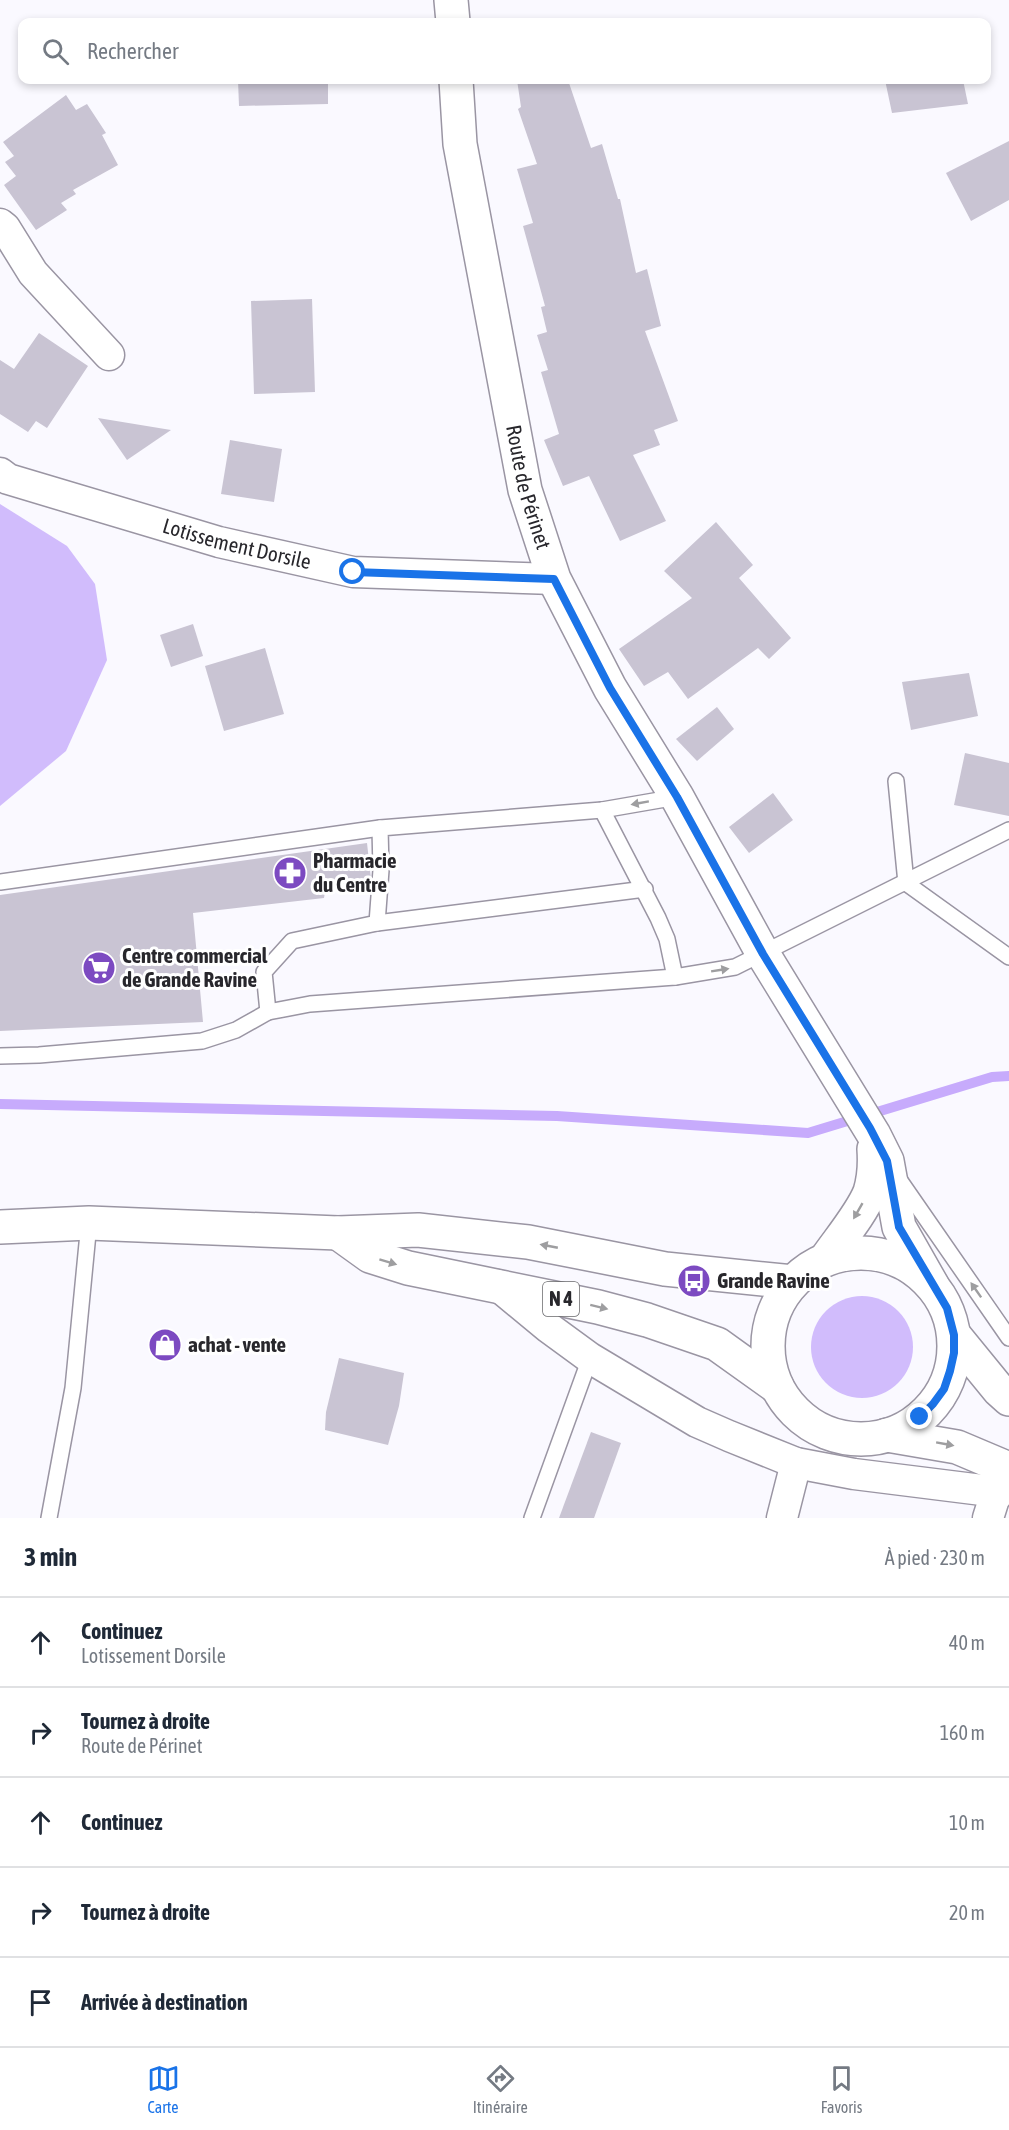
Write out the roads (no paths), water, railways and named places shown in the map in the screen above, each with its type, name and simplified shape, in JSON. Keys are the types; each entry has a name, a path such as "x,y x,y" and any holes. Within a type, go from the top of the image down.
{"main road":[{"path":"451,0 453,18"},
{"name":"Route de Périnet","path":"456,84 460,144 523,478 554,579 610,688 677,797 763,954 877,1141 899,1227 932,1285"},
{"path":"826,1259 853,1222 870,1192 877,1141"},
{"name":"N 4","path":"0,1227 89,1223 338,1233 418,1230 528,1242 665,1269 794,1282"},
{"name":"N 4","path":"338,1233 370,1257 408,1268 598,1307 647,1320 717,1344 777,1387"},
{"name":"N 4","path":"854,1252 883,1255 910,1266 932,1285 947,1308 954,1335 954,1353 944,1389 920,1417 905,1428 887,1435 861,1439 835,1435 811,1425 791,1408 777,1387 768,1360 769,1332 777,1305 803,1273 826,1259 854,1252"},
{"name":"N 4","path":"954,1335 1009,1399"},
{"name":"N 4","path":"887,1435 957,1447 1001,1490"}],"street":[{"path":"0,224 5,228 33,273 109,355"},
{"name":"Lotissement Dorsile","path":"0,473 8,479 219,542 353,572 554,579"},
{"path":"497,1285 590,1358 697,1422 796,1463 855,1474 1001,1490"},
{"path":"782,1518 796,1463"}],"lane":[{"path":"896,781 906,883 1009,957"},
{"path":"0,882 380,828 602,810 677,797"},
{"path":"602,810 645,890 667,939 675,977"},
{"path":"377,923 381,870 380,828"},
{"path":"0,1056 39,1055 201,1041 236,1030 268,1012 310,1004 675,977 735,968 1009,830"},
{"path":"268,1012 264,972 292,940 377,923 645,890"},
{"path":"877,1141 1009,1338"},
{"path":"49,1518 73,1388 89,1223"},
{"path":"532,1518 590,1358"}],"waterway":[{"path":"0,1104 557,1116 808,1133 992,1077 1009,1076"}],"place":[{"name":"Pharmacie du Centre","path":"290,873"},
{"name":"Centre commercial de Grande Ravine","path":"99,968"},
{"name":"Grande Ravine","path":"694,1281"},
{"name":"achat - vente","path":"165,1345"}]}
